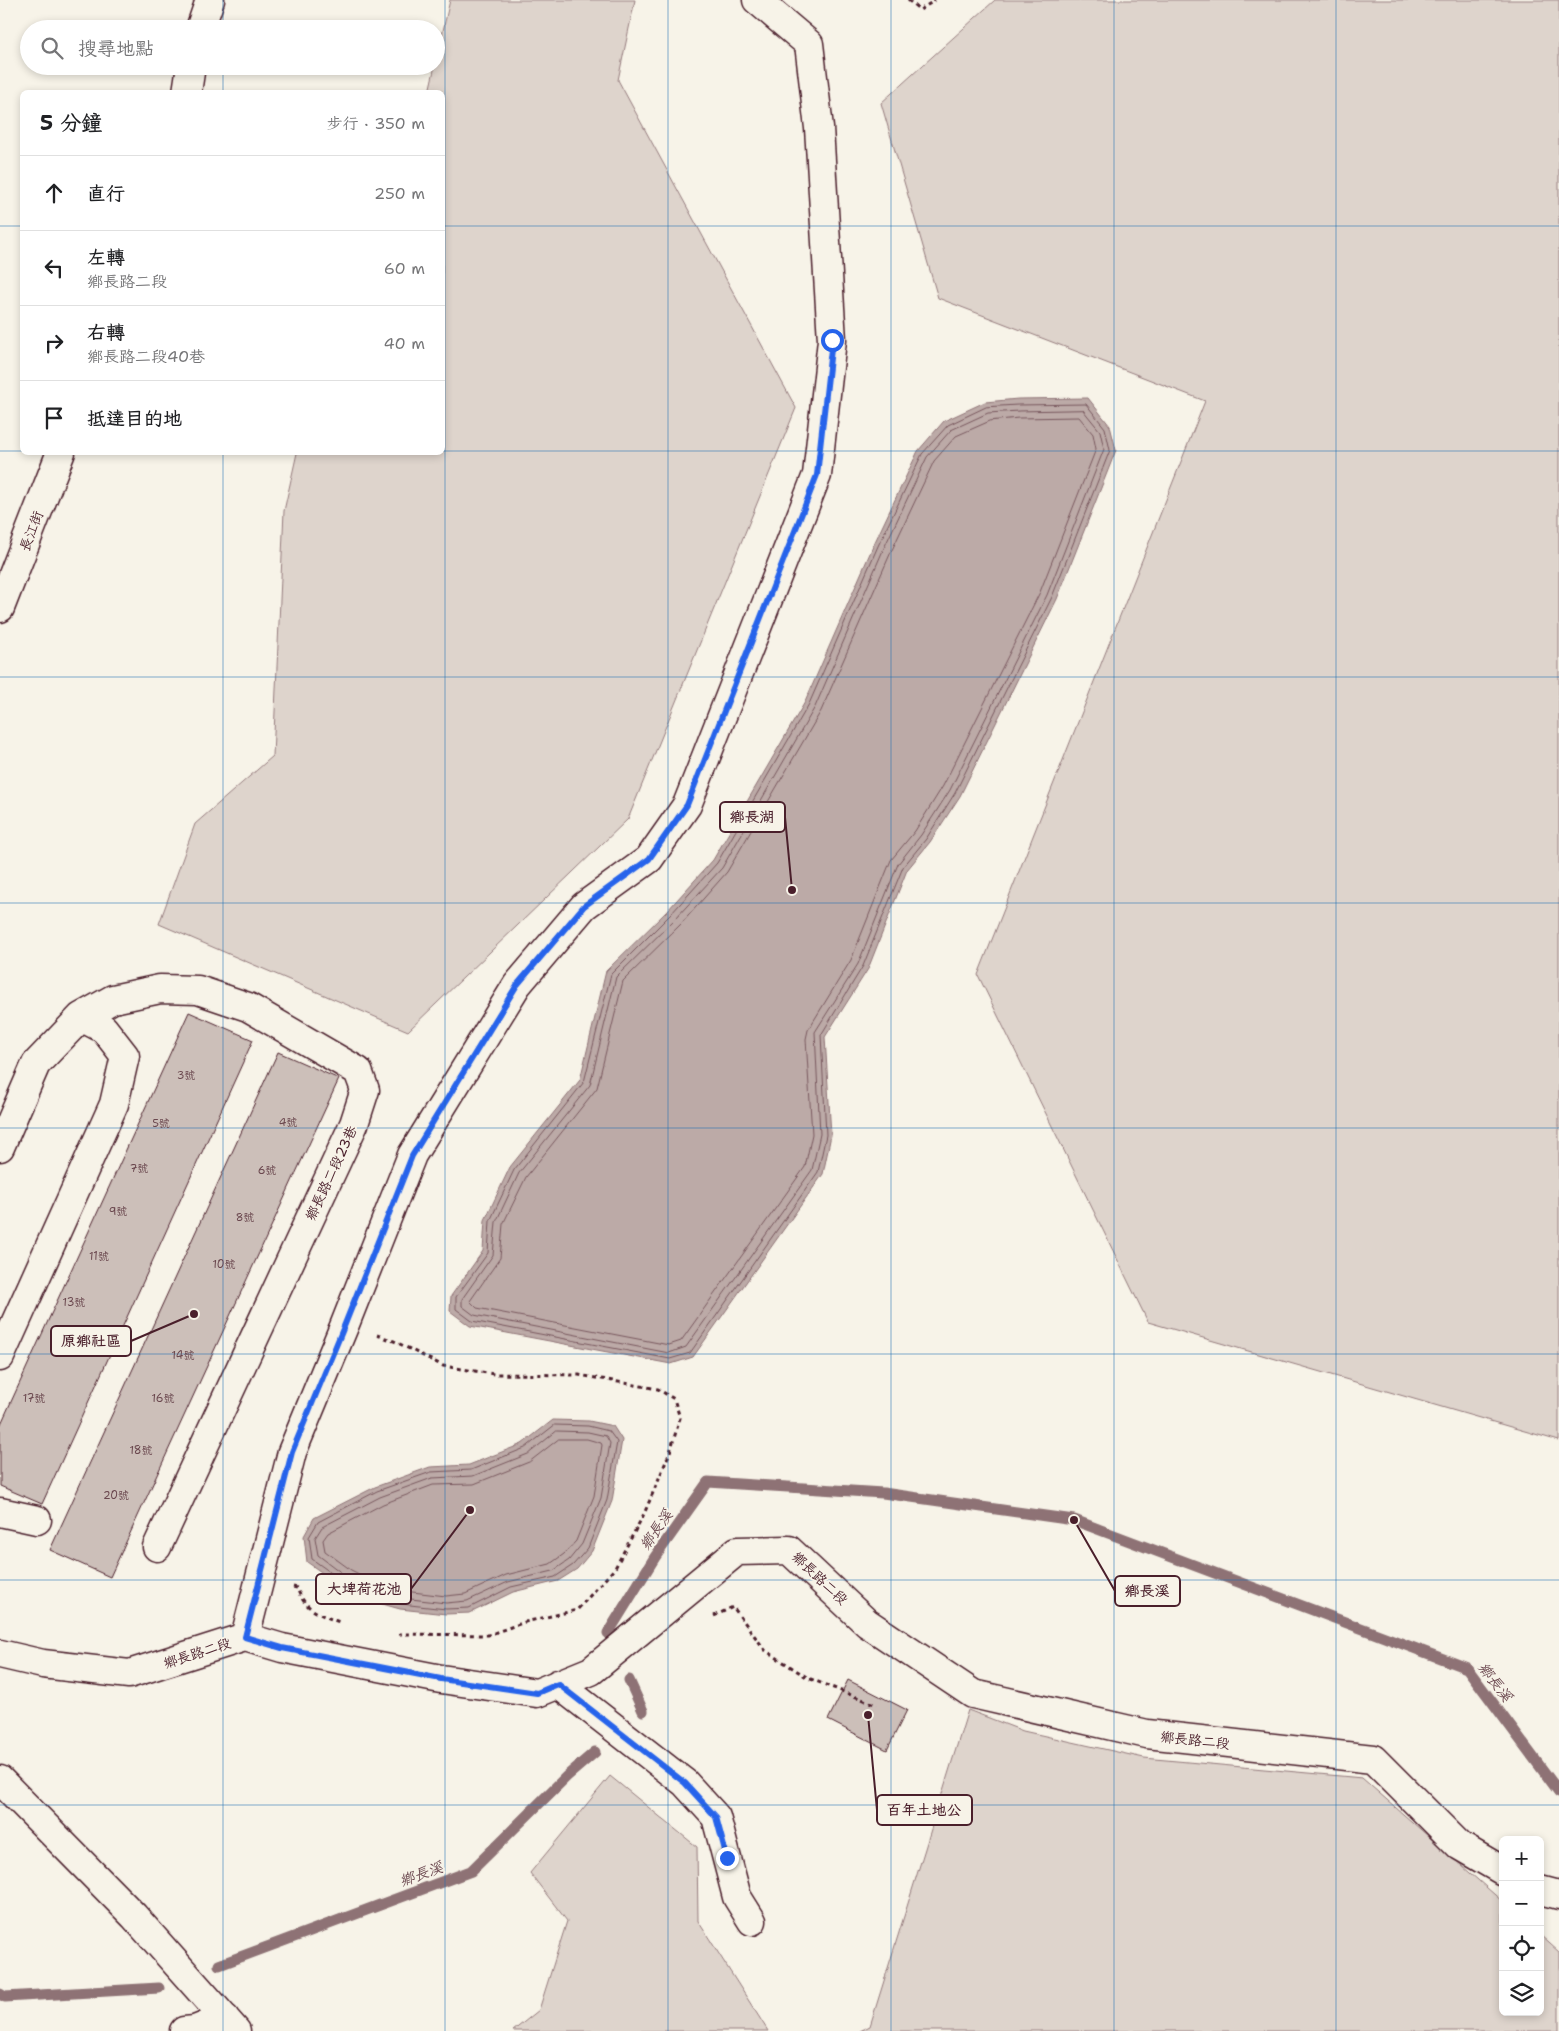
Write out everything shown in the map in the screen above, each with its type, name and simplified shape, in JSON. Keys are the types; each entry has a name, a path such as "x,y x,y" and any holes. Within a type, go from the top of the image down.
{"lane":[{"path":"203,20 210,0"},
{"path":"245,1637 292,1452 412,1156 517,985 584,906 649,859 687,805 817,475 832,340 819,128 809,44 757,0"},
{"path":"187,90 190,75"},
{"name":"長江街","path":"0,608 60,455"},
{"name":"鄉長路二段23巷","path":"0,1147 36,1064 81,1017 113,999 160,989 198,990 248,1007 358,1071 365,1090 354,1124 157,1548"},
{"path":"0,1357 114,1104 124,1056 104,1028 81,1017"},
{"path":"0,1512 37,1520"},
{"name":"鄉長路二段","path":"0,1654 43,1664 129,1674 245,1637 282,1648 441,1679 537,1693 592,1672 737,1551 789,1550 867,1623 973,1694 1147,1734 1373,1758 1460,1846 1499,1869"},
{"path":"558,1684 685,1783 716,1817 737,1897 752,1921"},
{"path":"0,1780 134,1916 230,2024"},
{"path":"1544,1891 1559,1895"},
{"path":"184,2031 230,2024"}],"path":[{"path":"908,0 920,10 935,0"},
{"path":"345,1324 394,1341 443,1366 494,1374 580,1375 658,1389 674,1400 680,1418 670,1452 644,1514 615,1568 577,1610 526,1622 488,1634 398,1634"},
{"path":"261,1574 297,1588 301,1600 317,1614 343,1623"},
{"path":"671,1605 705,1621 733,1607 765,1650 808,1678 877,1705"}],"shaded area":[{"path":"450,0 635,0 618,80 796,408 628,819 408,1031 159,924 195,824 273,756 284,511 297,455 445,455 445,90 429,90 433,75 445,75 445,22"},
{"path":"995,0 1559,0 1559,1441 1148,1322 978,975 1205,401 938,298 881,103"},
{"path":"968,1710 1023,1731 1144,1758 1362,1778 1499,1898 1499,2016 1544,2016 1544,1939 1559,1952 1559,2031 860,2031 870,2026"},
{"path":"610,1776 697,1847 698,1921 768,2031 513,2031 539,2010 567,1921 530,1873"}],"water":[{"path":"1088,398 1110,426 1116,450 1057,599 960,796 930,842 907,870 868,969 825,1037 831,1135 823,1174 693,1357 671,1364 470,1326 450,1311 451,1296 483,1251 485,1220 510,1167 580,1080 606,971 667,911 713,860 805,702 874,544 918,451 944,421 985,402 1018,399"},
{"path":"553,1420 589,1421 613,1426 622,1440 612,1501 592,1551 577,1569 558,1581 513,1592 470,1613 446,1614 400,1609 372,1601 341,1586 307,1562 304,1536 314,1518 375,1487 430,1467 469,1465 522,1444"}],"building":[{"path":"189,1012 253,1040 42,1504 0,1486 0,1426"},
{"path":"278,1052 339,1079 110,1577 50,1550"},
{"path":"848,1680 907,1710 887,1750 828,1720"}],"waterway":[{"name":"鄉長溪","path":"608,1633 655,1557 708,1482 883,1493 1074,1520 1467,1668 1559,1792"},
{"name":"鄉長溪","path":"629,1680 643,1711"},
{"name":"鄉長溪","path":"219,1965 471,1871 567,1776 595,1752"},
{"name":"鄉長溪","path":"0,1994 5,1997 159,1988"}],"place":[{"name":"鄉長湖","path":"792,890"},
{"name":"原鄉社區","path":"194,1314"},
{"name":"大埤荷花池","path":"470,1510"},
{"name":"鄉長溪","path":"1074,1520"},
{"name":"百年土地公","path":"868,1715"}],"route":[{"path":"727,1858 716,1817 685,1783 558,1684 537,1693 441,1679 282,1648 245,1637 292,1452 412,1156 517,985 584,906 649,859 687,805 817,475 832,340"}]}
